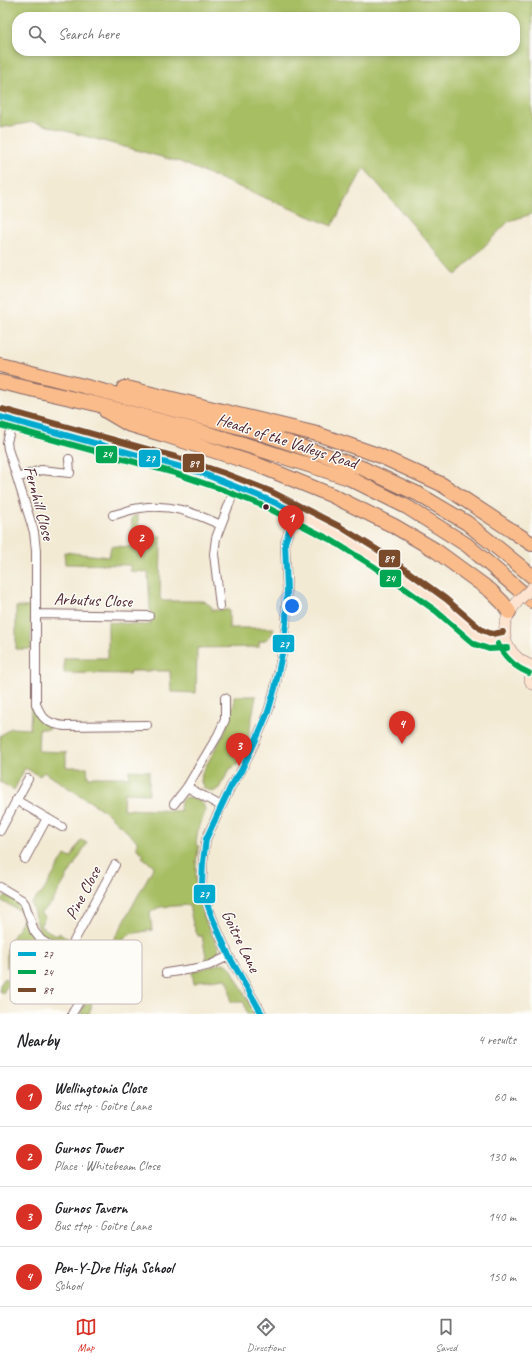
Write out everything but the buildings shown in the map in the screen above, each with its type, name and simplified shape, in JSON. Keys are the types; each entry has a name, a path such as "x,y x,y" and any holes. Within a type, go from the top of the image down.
{"highway":[{"name":"Heads of the Valleys Road","path":"0,365 95,388 255,431 362,468 418,494 467,524 532,576"},
{"name":"Heads of the Valleys Road","path":"0,382 92,403 236,442 348,478 408,507 467,545 525,601"},
{"path":"95,388 127,388 317,434 378,455 441,484 532,544"},
{"path":"92,403 128,424 165,434 258,465 331,495 394,526 435,550 484,587 503,603 509,612"}],"street":[{"path":"0,417 199,472 269,500 334,532 353,544 418,588 450,612 480,638 496,642 506,640"},
{"name":"Fernhill Close","path":"13,420 8,449 34,532 36,545 36,704 39,714 53,724 65,726 147,725"},
{"path":"17,478 41,470 70,473 69,459"},
{"path":"220,606 214,554 216,538 236,486"},
{"path":"113,515 140,508 172,507 189,511 221,524"},
{"name":"Goitre Lane","path":"262,1014 229,956 212,917 205,898 202,883 203,862 206,839 231,786 241,771 255,742 268,712 275,688 283,649 286,623 287,589 285,542 295,512"},
{"path":"532,588 525,601 509,612 504,630 509,648 523,663 532,667 530,680 532,684"},
{"name":"Arbutus Close","path":"36,614 149,616"},
{"path":"174,804 187,787 223,725 225,720 225,698"},
{"path":"0,830 28,779"},
{"path":"187,787 221,806"},
{"path":"16,800 62,827"},
{"path":"25,859 47,818"},
{"name":"Pine Close","path":"75,940 115,865"},
{"path":"0,887 22,900 28,908 34,931 41,940"},
{"path":"166,973 198,968 229,956"},
{"path":"72,1014 77,1004"}],"green space":[{"path":"0,0 532,0 532,214 509,221 456,275 364,168 332,226 180,162 33,122 0,128"},
{"path":"138,515 138,536 161,536 160,598 163,601 204,601 212,607 212,610 229,610 229,628 274,628 269,637 259,642 259,647 197,648 196,693 171,692 170,671 130,671 129,674 64,673 64,658 108,658 108,622 144,625 151,624 148,572 130,571 130,565 65,564 64,552 109,557 111,546 131,547 132,517"},
{"path":"16,607 31,607 31,649 16,649"},
{"path":"234,696 256,696 247,743 237,765 230,769 219,788 213,792 204,788 201,782 202,773 226,730 231,708 234,706"},
{"path":"31,704 38,717 49,726 49,729 39,729 38,751 66,752 66,767 87,767 88,777 129,777 129,770 149,771 149,794 124,793 123,809 180,811 181,801 185,797 197,799 203,804 205,810 198,828 196,845 199,846 196,872 197,886 202,912 219,948 217,955 207,961 202,936 198,936 193,924 189,905 160,907 150,913 152,930 130,934 123,940 113,940 154,866 142,857 144,854 137,849 137,841 106,812 44,772 40,776 25,768 14,790 0,782 0,736 11,728 30,729"},
{"path":"81,840 87,843 51,904 40,913 45,917 40,926 57,936 59,933 70,940 48,940 40,934 31,903 43,892 65,855 71,858"},
{"path":"6,896 17,903 24,913 0,900"},
{"path":"25,916 28,929 33,938 30,940 11,940"},
{"path":"10,942 10,963 7,968 7,950"},
{"path":"222,963 227,964 231,968 255,1014 247,1014 244,1002 231,1002 229,983 225,978 200,981 194,984 192,972"},
{"path":"5,978 10,981 3,993 0,991 0,985"},
{"path":"85,1004 91,1004 89,1014 80,1014"}],"transit line":[{"name":"89","path":"2,409 176,457 224,473 270,491 339,526 381,552 446,599 482,630 492,634 503,632"},
{"name":"27","path":"0,417 199,472 295,512"},
{"name":"24","path":"0,425 171,472 264,506 331,540 373,566 436,611 474,644 489,649 507,648"},
{"name":"27","path":"262,1014 229,956 212,917 205,898 202,883 203,862 206,839 231,786 241,771 255,742 268,712 275,688 283,649 286,623 287,589 285,543 295,512"},
{"name":"24","path":"498,644 510,662 529,673"}],"place":[{"name":"Wellingtonia Close","path":"291,538"},
{"name":"Gurnos Tower","path":"141,558"},
{"name":"Pen-Y-Dre High School","path":"402,744"},
{"name":"Gurnos Tavern","path":"239,766"}]}
